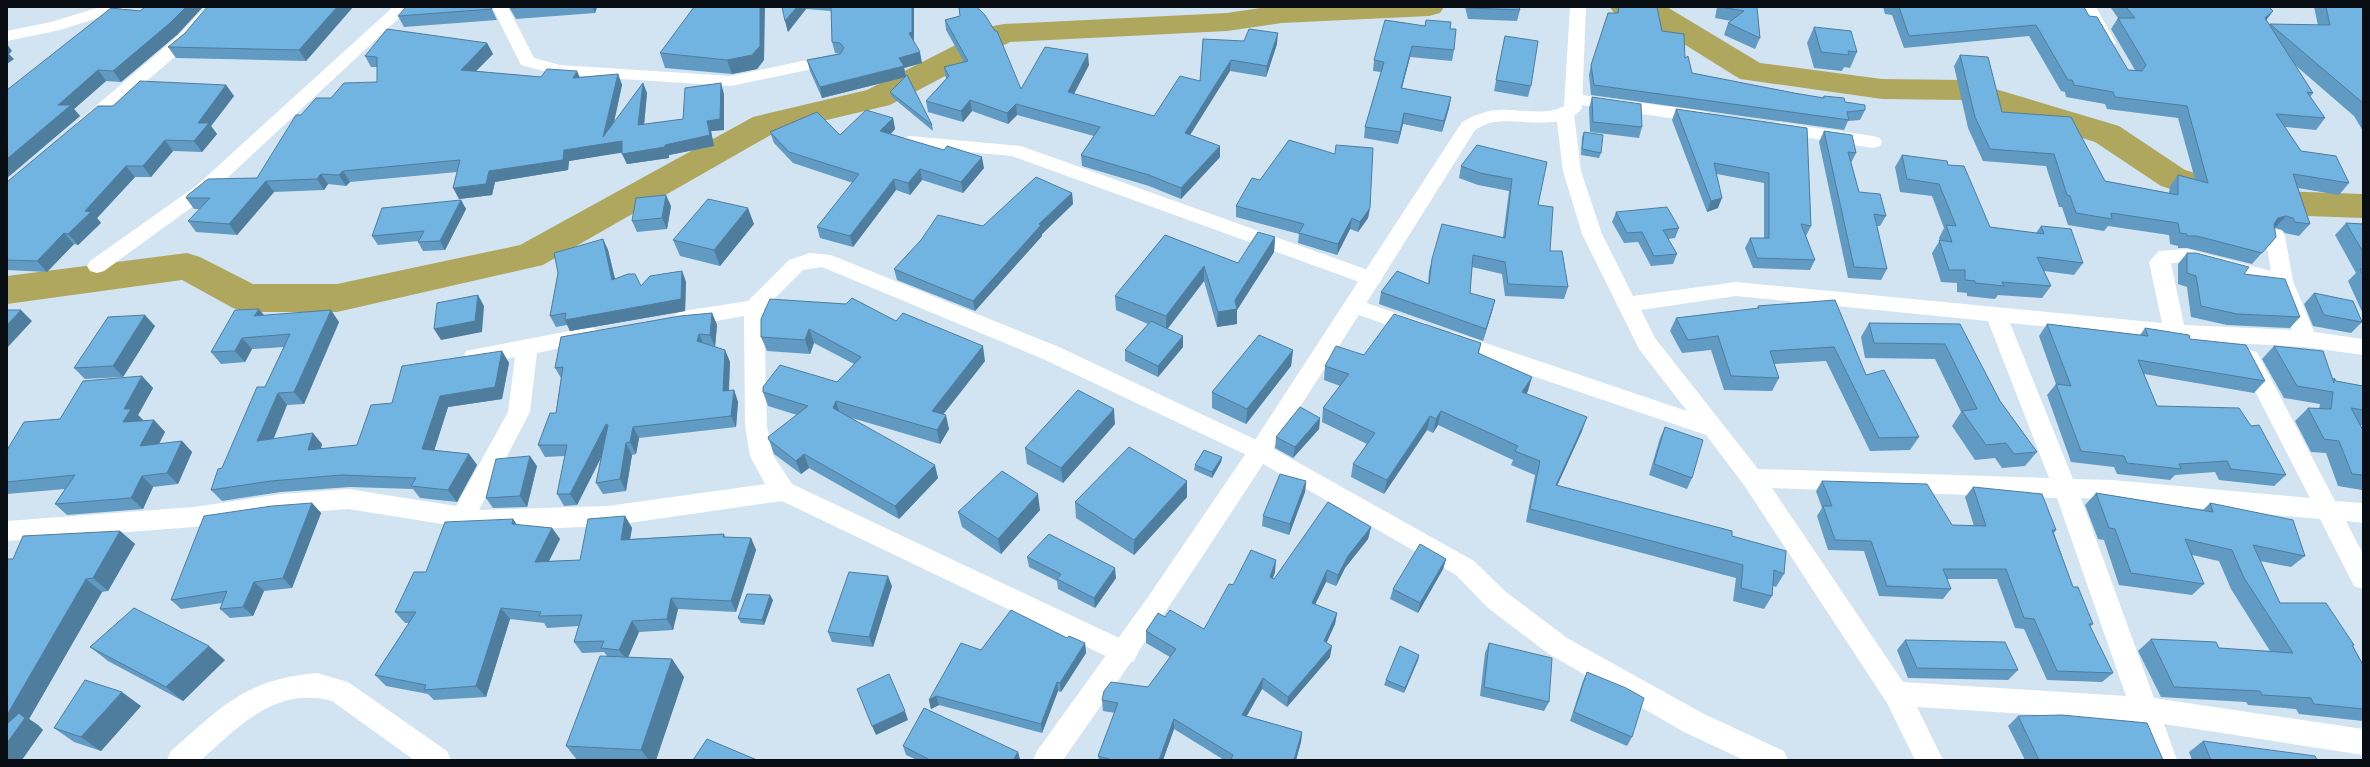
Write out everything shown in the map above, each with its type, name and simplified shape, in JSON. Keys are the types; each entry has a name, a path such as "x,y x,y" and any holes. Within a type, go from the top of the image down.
{"street":[{"path":"7,36 54,26 117,7"},
{"path":"72,135 185,39 214,7"},
{"path":"97,266 131,240 153,228 202,190 403,7"},
{"path":"500,7 527,61 559,70 731,81 836,59"},
{"path":"2088,7 2115,55"},
{"path":"1578,13 1570,106 1572,171 1590,227 1647,343 1752,478 1896,694 1929,760"},
{"path":"1046,760 1125,653 1372,280 1468,126 1484,118 1505,115 1556,117 1570,106 1723,120"},
{"path":"1762,126 1873,142"},
{"path":"910,142 1014,150 1372,280"},
{"path":"2275,236 2283,281 2306,339"},
{"path":"2175,332 2159,262 2166,256 2187,256 2283,281"},
{"path":"667,322 754,307 796,265 810,260 824,260 1051,353 1259,451 1465,568 1497,600 1558,646 1694,723 1774,760"},
{"path":"1627,304 1736,289 2175,332 2306,339 2363,347"},
{"path":"1355,306 1714,429"},
{"path":"754,307 756,426 762,456 774,488"},
{"path":"1996,315 2065,488 2163,760"},
{"path":"454,360 613,331"},
{"path":"2237,335 2363,578"},
{"path":"463,517 519,412 527,346"},
{"path":"1752,478 2065,488 2363,513"},
{"path":"7,531 194,518 281,504 348,499 486,521 608,516 774,488 1125,653"},
{"path":"181,760 237,710 267,694 293,687 317,686 339,691 437,760"},
{"path":"1896,694 2145,709 2363,742"}],"building":[{"path":"145,7 186,7 170,23 113,71 98,70 58,105 71,105 7,159 7,90 111,8 140,11"},
{"path":"207,7 337,7 299,50 168,47 185,33"},
{"path":"406,7 491,7 492,9 398,16"},
{"path":"694,7 760,7 760,46 752,55 727,60 660,53"},
{"path":"782,7 797,7 785,21"},
{"path":"831,7 912,7 912,32 909,33 920,52 899,58 904,66 820,87 807,60 840,54 844,48 840,43 832,42"},
{"path":"959,7 977,7 985,15 995,31 997,31 1021,89 1045,47 1088,54 1068,92 1154,116 1180,76 1200,81 1203,39 1244,41 1249,29 1278,33 1267,66 1231,60 1185,133 1220,146 1181,188 1149,175 1081,155 1100,127 1016,104 1007,113 970,100 961,111 926,101 949,76 944,67 968,61 945,20 960,16"},
{"path":"1519,7 1520,10 1470,8"},
{"path":"1619,7 1657,7 1662,31 1684,34 1685,58 1688,56 1692,73 1824,98 1824,96 1844,98 1845,102 1865,105 1865,110 1847,112 1849,120 1594,85 1591,65 1608,13 1618,13"},
{"path":"1721,7 1757,7 1760,38 1728,23 1744,11"},
{"path":"1899,7 2084,7 2089,16 2097,17 2128,70 2142,71 2146,65 2118,18 2135,18 2126,7 2269,7 2273,11 2265,18 2313,93 2307,92 2325,118 2276,114 2301,151 2336,156 2349,183 2293,174 2310,224 2295,222 2293,218 2286,216 2278,218 2274,224 2276,237 2262,253 2197,236 2187,236 2187,234 2180,233 2178,223 2111,213 2112,219 2076,213 2070,196 2067,195 2054,154 1990,149 1975,117 1960,55 1988,57 2002,112 2071,117 2105,181 2178,195 2178,175 2208,183 2187,106 2115,97 2113,92 2074,85 2072,80 2068,80 2036,25 1909,36"},
{"path":"2326,7 2363,7 2363,103 2270,24 2330,25"},
{"path":"1385,20 1425,26 1426,20 1451,22 1450,29 1456,29 1454,50 1412,46 1401,88 1451,97 1444,121 1404,113 1400,132 1365,127 1384,62 1374,60"},
{"path":"1814,27 1851,31 1857,52 1848,51 1849,55 1821,52"},
{"path":"387,29 487,43 461,70 541,77 547,69 577,71 573,78 618,74 603,137 643,83 638,125 683,119 685,88 721,83 720,119 707,121 710,135 665,145 665,147 622,154 622,141 564,150 563,160 489,171 486,184 453,188 460,160 343,171 339,175 321,174 317,179 266,181 229,224 188,221 210,198 186,198 188,195 208,179 257,178 296,115 301,115 316,98 331,98 344,83 377,82 377,57 365,56"},
{"path":"1505,36 1538,41 1531,86 1496,80"},
{"path":"907,75 932,125 890,92"},
{"path":"140,81 226,85 198,123 209,123 194,141 165,140 143,166 126,166 85,211 91,212 68,234 64,233 37,261 7,260 7,182 98,106 113,106"},
{"path":"1592,97 1641,104 1642,127 1593,122"},
{"path":"1676,109 1807,128 1811,226 1801,224 1815,260 1757,258 1750,238 1769,238 1769,173 1714,163 1722,198 1711,201"},
{"path":"866,110 893,118 880,131 944,150 947,146 982,157 961,182 920,169 908,183 894,179 850,236 817,227 859,174 789,152 770,132 817,112 840,135"},
{"path":"1824,131 1852,135 1856,153 1848,152 1859,192 1880,194 1886,216 1874,214 1887,269 1854,267"},
{"path":"1584,132 1603,135 1601,153 1582,149"},
{"path":"1289,140 1335,154 1336,145 1373,148 1370,208 1360,222 1352,218 1338,244 1299,233 1304,224 1236,206 1252,178 1260,180"},
{"path":"1477,145 1547,162 1538,205 1553,207 1550,251 1562,251 1568,287 1508,284 1505,262 1473,255 1470,293 1495,300 1486,329 1381,292 1397,271 1429,284 1432,259 1442,224 1505,238 1512,179 1480,173 1461,166"},
{"path":"1902,155 1947,161 1948,165 1964,166 1990,227 2044,234 2041,226 2071,229 2083,263 2037,257 2051,286 2002,282 2004,286 1975,283 1975,281 1965,280 1965,270 1949,270 1939,240 1952,242 1946,225 1956,226 1939,184 1907,179"},
{"path":"1036,177 1072,193 1039,224 1041,225 973,301 894,269 921,240 938,215 983,226"},
{"path":"666,195 662,218 632,221 636,198"},
{"path":"708,199 748,208 714,250 673,240"},
{"path":"461,200 440,241 418,242 424,231 372,236 382,208"},
{"path":"1667,207 1679,228 1663,230 1677,254 1654,256 1642,232 1627,233 1616,212"},
{"path":"2346,223 2363,224 2363,252"},
{"path":"1258,232 1275,237 1235,300 1237,309 1218,312 1204,266 1166,316 1115,296 1165,235 1238,263"},
{"path":"603,239 612,280 628,274 635,274 641,286 650,276 682,271 681,299 565,320 566,313 550,316 558,273 554,253"},
{"path":"2187,253 2196,253 2249,267 2244,274 2285,279 2300,317 2237,314 2201,306 2196,276 2187,273"},
{"path":"2314,293 2353,301 2362,322 2324,315"},
{"path":"478,295 475,321 434,329 437,303"},
{"path":"852,298 896,321 903,313 983,346 932,411 946,415 937,430 836,401 833,408 935,465 895,506 804,454 796,461 769,440 768,437 808,406 763,392 763,387 780,365 837,382 861,357 809,329 805,340 761,337 761,319 770,299 846,304"},
{"path":"1835,300 1866,375 1884,370 1919,437 1879,438 1834,347 1770,351 1779,378 1731,376 1718,336 1688,340 1676,318 1759,308 1758,306"},
{"path":"259,309 254,316 331,310 294,392 278,393 257,441 313,433 308,450 357,445 371,405 392,403 402,366 502,351 495,387 440,396 422,449 469,454 448,490 411,486 416,478 341,475 271,481 211,490 218,469 222,468 257,387 265,387 290,334 242,338 235,351 211,352 235,310"},
{"path":"7,310 21,310 7,325"},
{"path":"712,313 710,335 699,334 697,341 725,350 723,391 734,390 731,416 633,427 630,442 626,443 620,479 596,483 608,425 606,424 570,494 557,494 567,445 538,445 550,413 556,413 563,367 555,368 561,337 680,316"},
{"path":"1394,314 1481,343 1478,353 1532,377 1522,392 1587,417 1556,485 1732,531 1732,536 1786,551 1784,574 1774,570 1772,596 1741,588 1743,565 1530,509 1540,461 1515,451 1518,446 1441,411 1436,419 1430,416 1387,480 1353,464 1375,433 1323,408 1349,374 1325,366 1336,346 1364,355"},
{"path":"145,315 113,366 74,368 108,317"},
{"path":"1151,321 1183,336 1158,366 1125,350"},
{"path":"1869,323 1960,324 2000,401 2037,452 2014,454 2006,443 1986,445 1962,411 1977,409 1945,344 1874,343"},
{"path":"2047,324 2148,336 2145,328 2189,335 2190,339 2246,345 2265,381 2138,360 2157,406 2239,408 2251,426 2259,425 2286,475 2231,469 2227,461 2179,464 2181,469 2127,463 2124,456 2081,451 2056,384 2071,386"},
{"path":"1259,335 1293,350 1247,409 1212,392"},
{"path":"2274,346 2323,351 2334,383 2334,378 2336,381 2363,386 2363,410 2351,408 2363,430 2363,475 2352,474 2339,441 2324,439 2308,408 2331,409 2333,392 2297,386"},
{"path":"142,376 124,409 131,409 123,422 154,420 140,446 182,441 167,473 142,476 131,498 55,504 75,475 7,482 7,450 24,422 60,419 83,381"},
{"path":"1078,390 1114,409 1061,468 1025,448"},
{"path":"1300,407 1320,418 1295,447 1276,437"},
{"path":"1665,427 1703,440 1692,478 1654,464"},
{"path":"1129,447 1187,481 1134,540 1075,502"},
{"path":"1204,450 1222,457 1212,472 1195,465"},
{"path":"530,456 520,496 486,498 496,459"},
{"path":"1002,471 1038,494 998,539 958,512"},
{"path":"1280,474 1306,481 1290,524 1263,516"},
{"path":"1822,481 1927,484 1952,525 1986,526 1973,487 2042,494 2056,530 2052,530 2073,587 2078,587 2093,624 2089,624 2113,673 2057,671 2034,619 2024,618 2006,569 1943,569 1951,589 1887,586 1871,541 1835,540 1823,506 1832,506"},
{"path":"2096,493 2213,512 2210,503 2293,520 2305,556 2253,545 2280,603 2326,603 2354,645 2352,645 2363,665 2363,709 2314,704 2311,698 2262,695 2260,691 2174,687 2151,639 2216,642 2219,648 2293,653 2244,578 2232,550 2185,539 2204,584 2131,573 2115,529 2109,528"},
{"path":"1328,502 1371,527 1348,556 1338,575 1327,570 1312,603 1337,613 1324,641 1332,646 1288,697 1263,678 1242,715 1302,732 1294,760 1231,759 1233,755 1174,719 1159,760 1112,760 1098,756 1118,703 1102,700 1104,691 1111,682 1148,687 1176,649 1146,631 1158,613 1165,617 1170,610 1204,629 1229,584 1233,585 1251,550 1276,560 1270,577 1274,579"},
{"path":"312,503 283,578 254,582 243,607 220,609 227,591 171,600 204,516 272,506"},
{"path":"625,516 621,540 724,534 723,537 751,538 731,601 671,598 667,619 632,621 619,650 601,648 604,641 574,642 582,615 539,616 541,612 501,608 476,686 424,690 426,685 375,675 416,612 395,612 414,572 426,572 445,522 513,519 512,524 552,528 535,562 580,560 588,519"},
{"path":"120,531 93,578 86,579 7,715 7,559 13,559 23,536"},
{"path":"1049,534 1115,568 1094,598 1057,579 1061,574 1027,557"},
{"path":"1420,544 1446,559 1420,603 1393,589"},
{"path":"849,572 888,576 869,637 828,632"},
{"path":"747,594 770,595 762,620 738,618"},
{"path":"134,608 209,646 166,687 90,647"},
{"path":"1011,610 1067,638 1069,636 1085,643 1060,683 1057,682 1041,724 936,696 929,700 961,643 981,650"},
{"path":"1905,640 2005,642 2018,670 1917,668"},
{"path":"1489,643 1552,658 1549,702 1484,687"},
{"path":"1400,646 1419,655 1405,688 1386,680"},
{"path":"600,656 672,659 641,750 566,746"},
{"path":"1587,672 1626,688 1644,698 1632,737 1574,712"},
{"path":"889,674 905,711 872,726 857,689"},
{"path":"85,680 122,692 81,737 54,728"},
{"path":"924,708 1018,752 1013,760 930,760 903,746"},
{"path":"19,713 25,718 7,743 7,724"},
{"path":"2062,715 2147,723 2163,760 2039,760 2018,716"},
{"path":"707,739 757,760 693,760"},
{"path":"2203,741 2315,756 2317,760 2211,760"}],"waterway":[{"path":"7,290 187,266 247,298 337,298 530,256 765,124 878,98 1004,33 1227,22 1282,14 1429,7"},
{"path":"1625,7 1650,10 1751,72 1882,89 1963,90 2107,134 2173,178 2249,202 2363,206"}]}
